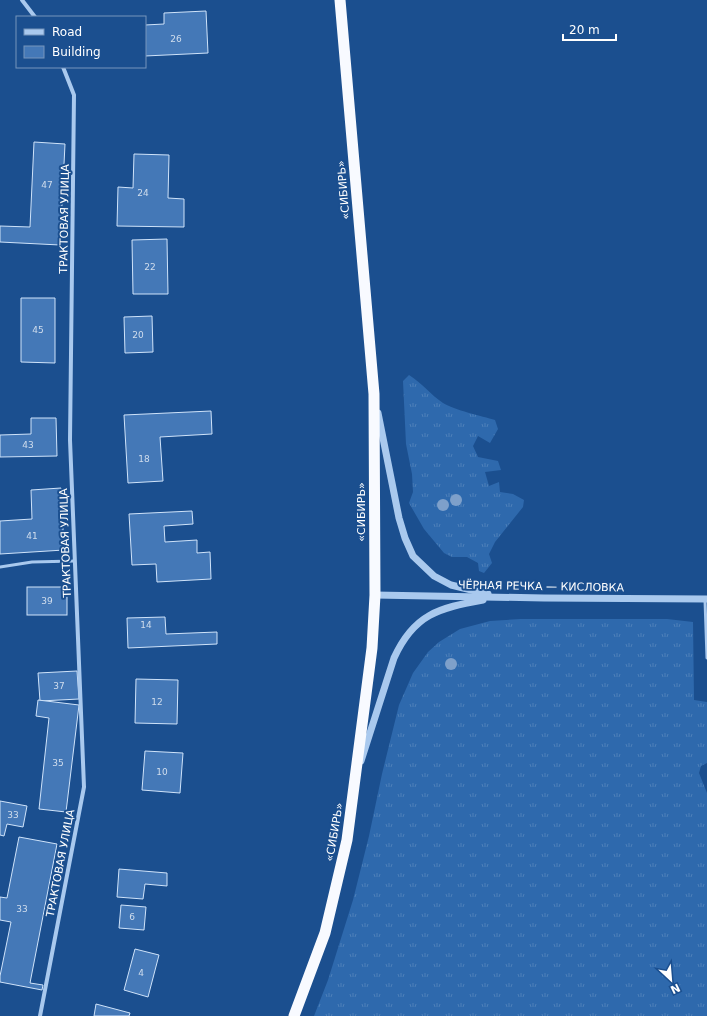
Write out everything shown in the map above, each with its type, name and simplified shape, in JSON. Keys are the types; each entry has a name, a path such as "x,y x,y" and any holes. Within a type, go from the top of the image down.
{"highway":[{"name":"«СИБИРЬ»","path":"294,1016 325,933 347,840 372,648 375,595 374,394 340,0"}],"street":[{"path":"22,0 34,16"},
{"name":"ТРАКТОВАЯ УЛИЦА","path":"40,1016 84,787 70,440 74,95 64,68"},
{"path":"374,394 399,518 405,538 413,556 434,576 451,585 501,597"},
{"name":"ЧЁРНАЯ РЕЧКА — КИСЛОВКА","path":"375,595 706,599"},
{"path":"356,779 394,658 401,642 422,620 439,610 456,605 501,597"}],"lane":[{"path":"0,567 32,562 74,561"},
{"path":"706,599 707,658"}],"green space":[{"path":"409,375 448,406 495,420 498,429 490,443 478,436 473,446 478,457 498,461 501,470 485,472 489,486 499,482 500,492 513,494 524,500 523,507 495,542 489,554 492,563 484,573 479,571 478,563 467,557 452,557 444,553 424,529 409,503 413,492 412,474 406,444 403,381"},
{"path":"521,619 667,619 693,622 694,700 707,702 707,763 701,766 699,773 707,793 707,1016 314,1016 328,980 353,900 399,705 413,673 428,652 439,642 460,629 490,621"}],"building":[{"path":"206,11 208,53 146,56 146,25 164,24 164,13"},
{"path":"34,142 65,144 60,245 0,242 0,226 30,227"},
{"path":"134,154 169,155 168,198 184,199 184,227 117,226 118,187 133,188"},
{"path":"167,239 168,294 133,294 132,240"},
{"path":"21,298 55,298 55,363 21,362"},
{"path":"152,316 153,352 125,353 124,317"},
{"path":"211,411 212,434 160,437 163,481 128,483 124,415"},
{"path":"31,418 56,418 57,456 0,457 0,435 31,434"},
{"path":"61,488 64,550 0,554 0,521 32,519 31,490"},
{"path":"192,511 193,524 164,526 165,542 197,540 197,553 210,552 211,579 157,582 156,564 132,565 129,514"},
{"path":"27,587 67,587 67,615 27,615"},
{"path":"165,617 166,634 217,632 217,644 128,648 127,618"},
{"path":"77,671 79,699 40,701 38,673"},
{"path":"136,679 178,680 177,724 135,723"},
{"path":"38,700 79,705 66,812 39,809 49,718 36,716"},
{"path":"145,751 183,753 180,793 142,790"},
{"path":"0,801 27,806 23,827 7,824 4,836 0,835"},
{"path":"19,837 57,844 30,983 43,985 42,990 0,982 11,922 0,920 0,897 7,898"},
{"path":"119,869 167,873 167,886 145,884 143,899 117,897"},
{"path":"121,905 146,907 144,930 119,928"},
{"path":"135,949 159,955 148,997 124,990"},
{"path":"96,1004 130,1013 129,1016 94,1016"}]}
